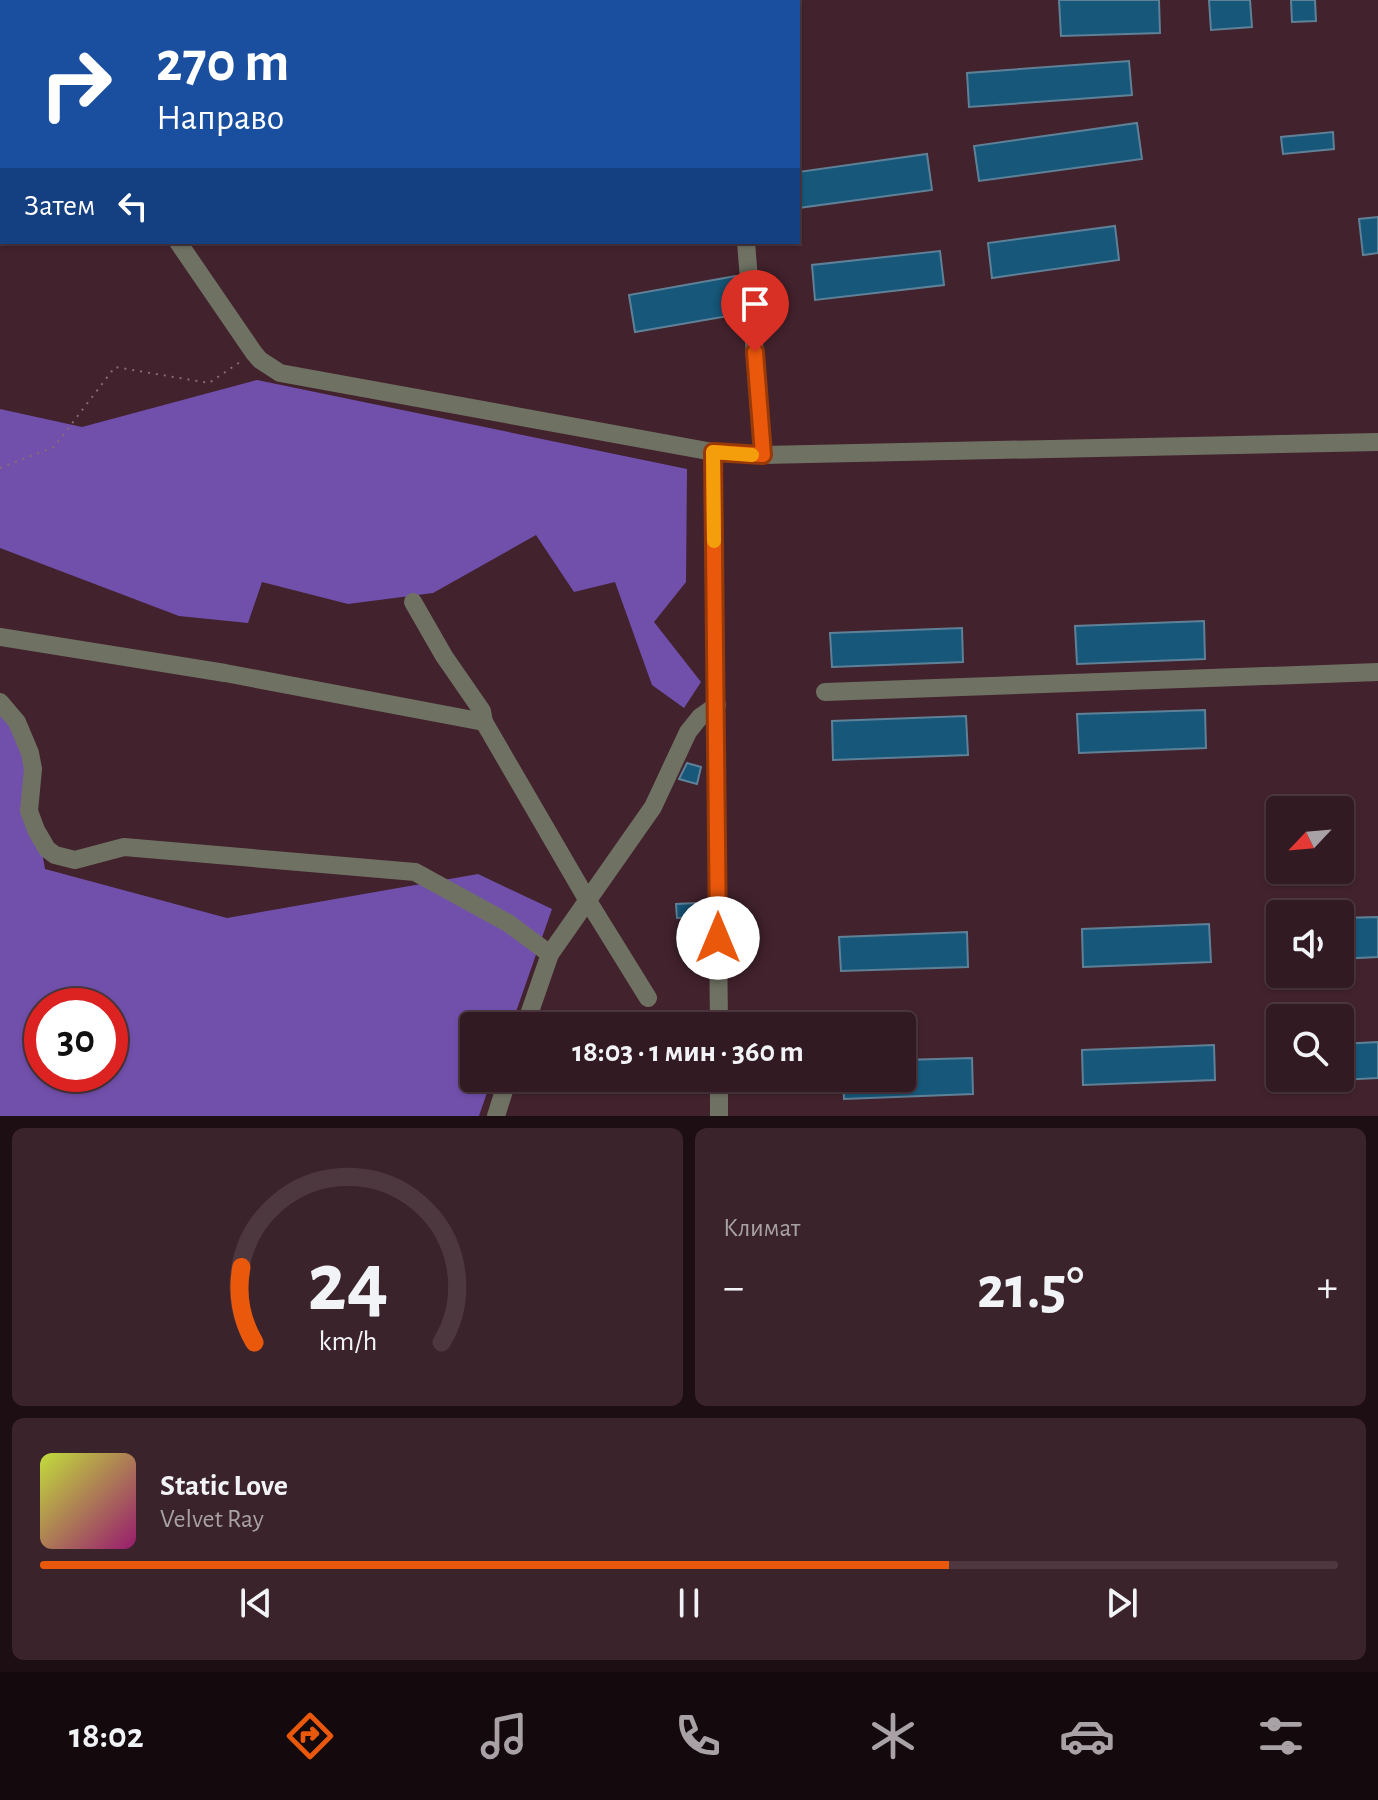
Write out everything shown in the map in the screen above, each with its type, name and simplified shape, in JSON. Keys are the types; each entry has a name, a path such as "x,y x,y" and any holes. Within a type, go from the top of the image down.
{"street":[{"path":"179,244 254,353 280,373 713,452 763,455 1378,442"},
{"path":"746,244 763,455"},
{"path":"713,452 719,1012"},
{"path":"413,602 444,656 482,711 484,722 648,998"},
{"path":"0,637 225,673 484,722"},
{"path":"825,692 1378,672"},
{"path":"0,702 17,722 30,753 33,769 29,811 47,849 55,855 75,860 124,847 415,872 508,923 550,954"},
{"path":"530,1012 550,954 653,807 688,732 700,717 717,705"},
{"path":"496,1116 504,1092"},
{"path":"719,1092 719,1116"}],"path":[{"path":"0,468 54,447 115,367 209,383 254,353"}],"shaded area":[{"path":"257,380 687,469 686,582 654,622 701,682 684,708 652,685 615,582 574,592 536,535 433,593 348,604 262,582 248,623 179,616 0,548 0,409 82,427"},
{"path":"0,713 22,738 45,869 227,918 478,874 552,909 516,1012 460,1012 460,1092 487,1092 479,1116 0,1116"}],"building":[{"path":"1059,0 1159,0 1160,33 1061,36"},
{"path":"1209,0 1250,0 1252,27 1211,30"},
{"path":"1291,0 1315,0 1316,21 1292,22"},
{"path":"1129,61 1132,95 969,107 967,73"},
{"path":"1137,123 1142,159 979,181 974,146"},
{"path":"1333,132 1334,149 1283,154 1281,137"},
{"path":"927,154 932,190 800,208 800,172"},
{"path":"1378,217 1378,253 1363,255 1359,219"},
{"path":"1115,226 1119,260 992,278 988,243"},
{"path":"940,251 944,285 815,300 812,265"},
{"path":"736,276 740,314 635,332 629,295"},
{"path":"1204,621 1205,659 1077,664 1075,626"},
{"path":"962,628 963,662 832,667 830,633"},
{"path":"1205,710 1206,748 1079,753 1077,714"},
{"path":"966,716 968,755 833,760 832,721"},
{"path":"687,763 701,767 697,784 679,779"},
{"path":"695,903 696,917 677,918 676,904"},
{"path":"1378,917 1378,957 1354,958 1354,918"},
{"path":"1209,924 1211,962 1083,967 1082,929"},
{"path":"967,932 968,967 841,971 839,937"},
{"path":"1378,1042 1378,1078 1354,1079 1354,1043"},
{"path":"1214,1045 1215,1080 1083,1085 1082,1050"},
{"path":"972,1058 973,1094 844,1099 844,1092 916,1092 916,1060"}],"slow traffic":[{"path":"714,541 713,452 752,455"}],"route":[{"path":"718,938 713,452 763,455 755,352"}]}
